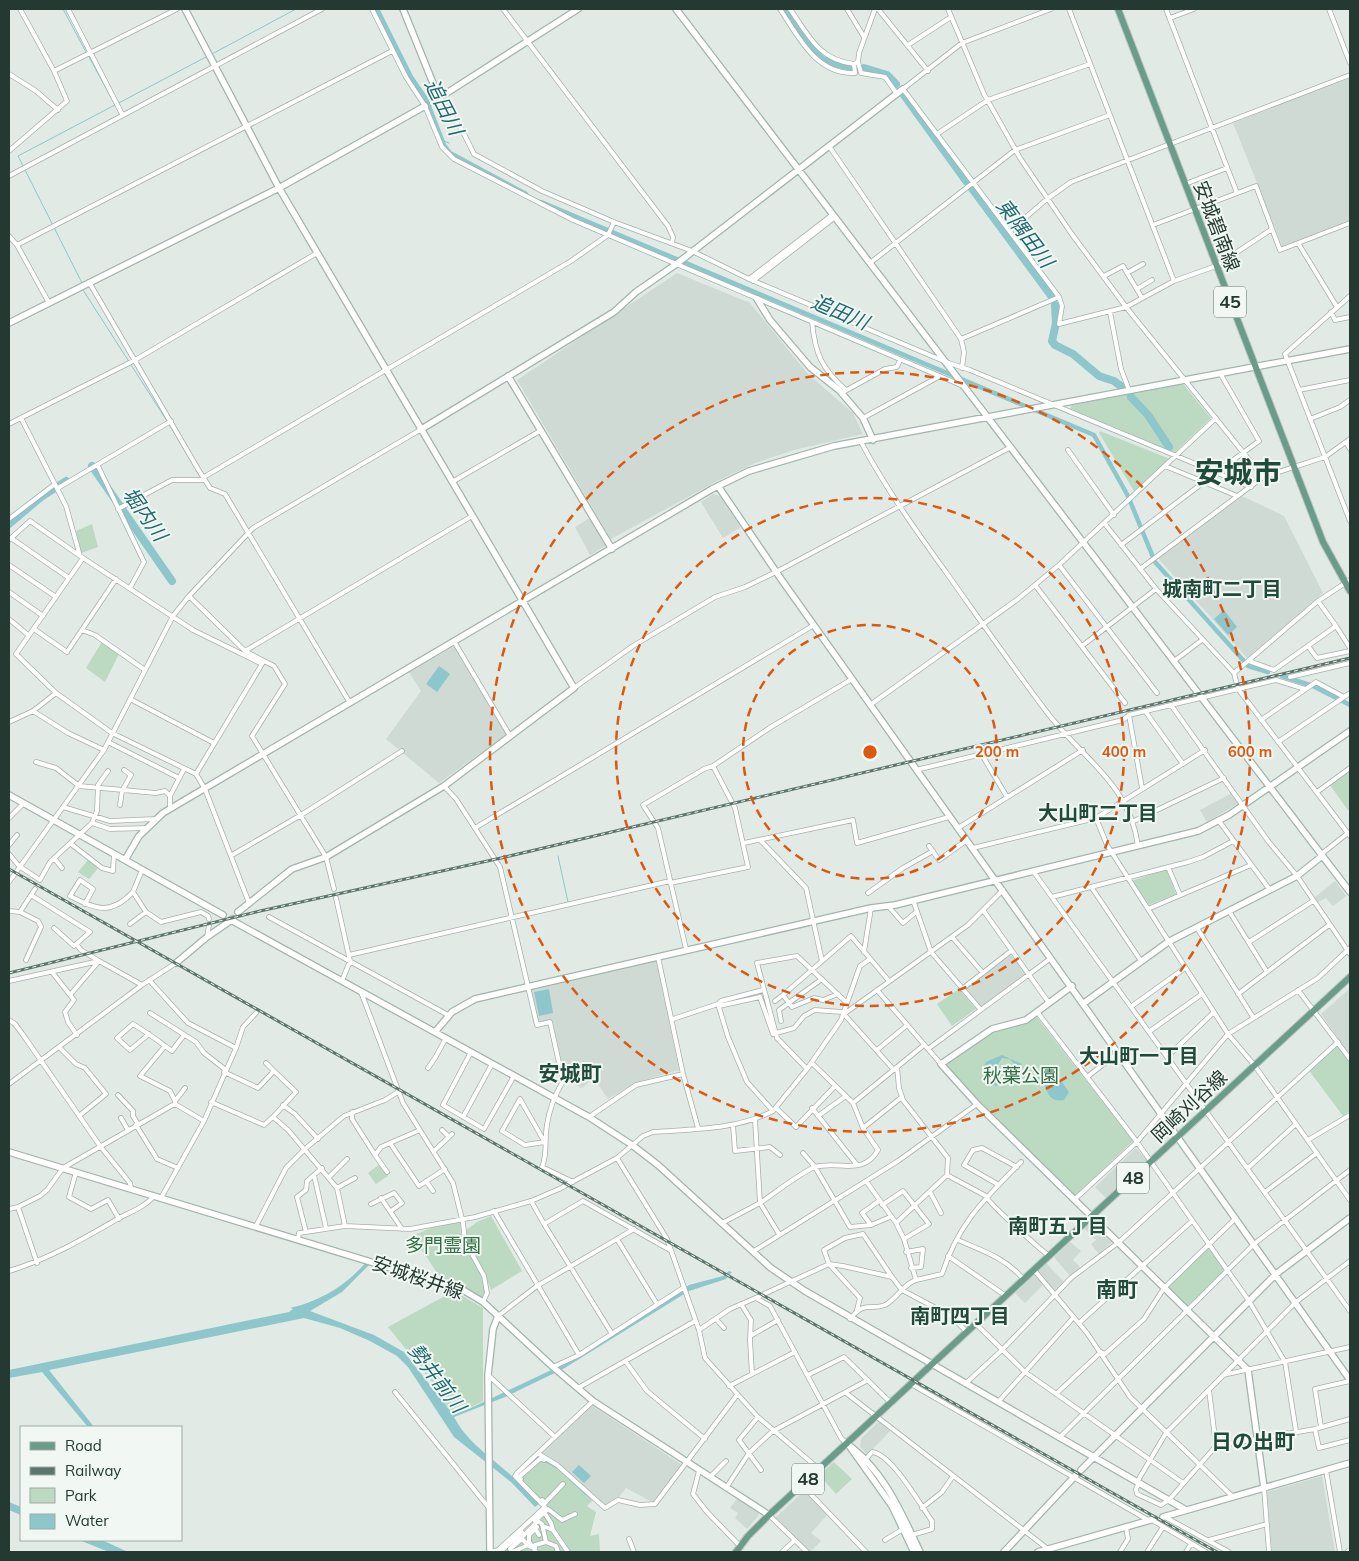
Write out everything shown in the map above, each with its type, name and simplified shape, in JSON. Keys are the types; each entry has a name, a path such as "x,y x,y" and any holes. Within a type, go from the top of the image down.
{"main road":[{"name":"安城碧南線","path":"1118,9 1323,542 1348,582 1350,591"},
{"name":"岡崎刈谷線","path":"739,1550 769,1515 1350,977"}],"street":[{"path":"9,151 67,101 54,71 21,10 27,9"},
{"path":"68,9 92,52 122,114"},
{"path":"54,71 177,9"},
{"path":"185,9 279,188 420,430 524,601 574,688"},
{"path":"9,176 122,114 322,9"},
{"path":"372,9 406,77 428,105 442,147 450,156 535,202 609,232 676,264 964,387"},
{"path":"403,9 438,98 458,124 474,154 542,192 614,222 692,251 751,280 946,362 1251,486"},
{"path":"503,9 557,77 668,226 673,237 672,243"},
{"path":"9,323 279,188 428,105 578,9"},
{"path":"676,9 1350,892"},
{"path":"780,9 805,47 820,64 852,74 855,73 864,37 877,9 908,44 928,71"},
{"path":"790,9 819,49 834,60 856,63"},
{"path":"847,9 864,37"},
{"path":"948,9 988,100 1015,150 1047,199 1126,307 1263,477"},
{"path":"1032,9 1035,15"},
{"path":"9,882 104,750 173,616 189,596 248,533 614,312 636,292 676,264 962,43 1051,9"},
{"path":"1069,9 1174,281"},
{"path":"1166,9 1237,193"},
{"path":"1170,18 1194,9"},
{"path":"1329,9 1350,64"},
{"path":"908,44 951,17"},
{"path":"17,245 392,51"},
{"path":"856,63 861,72 885,77 897,94"},
{"path":"937,134 988,100 1090,64"},
{"path":"9,74 36,91 58,110"},
{"path":"1011,230 1047,199 1071,182 1350,75"},
{"path":"902,89 1011,230 1059,297 1062,306 1059,322 1061,325 1126,307 1174,281 1216,266 1272,229"},
{"path":"869,264 1015,150 1110,115"},
{"path":"829,146 962,339 964,352 962,368"},
{"path":"1185,184 1227,168"},
{"path":"1152,225 1256,186 1280,250 1350,223"},
{"path":"751,280 833,216"},
{"path":"118,509 172,480 205,479 571,260 609,232 614,222"},
{"path":"9,236 17,245 49,303"},
{"path":"1298,243 1337,307"},
{"path":"9,424 136,360 317,253"},
{"path":"1127,273 1143,264"},
{"path":"1104,276 1123,266 1142,298"},
{"path":"1137,289 1152,280"},
{"path":"89,282 210,488 225,494 350,704"},
{"path":"1350,296 1284,354 1350,521"},
{"path":"962,339 1059,297"},
{"path":"757,299 770,320 810,368 844,392"},
{"path":"1110,312 1122,369 1129,390"},
{"path":"1331,312 1335,320 1350,317"},
{"path":"812,322 817,354 864,418 873,440"},
{"path":"125,860 147,828 170,809 718,486 749,471 790,457 861,442 1350,349"},
{"path":"844,392 885,369 897,367 900,360"},
{"path":"1217,472 1259,441 1220,373"},
{"path":"508,376 612,549"},
{"path":"864,418 940,376"},
{"path":"1299,390 1350,380"},
{"path":"1310,419 1340,407 1350,400"},
{"path":"21,418 66,506 82,557 16,654 56,693 112,733 196,774 206,789 249,903"},
{"path":"870,705 982,624 1059,565 1114,516 1216,418"},
{"path":"58,488 171,421"},
{"path":"452,482 540,431"},
{"path":"1140,569 1263,477 1325,457 1348,441 1350,449"},
{"path":"861,442 899,507 982,624 1046,710 1083,750 1123,800 1134,821 1138,846"},
{"path":"238,912 292,869 326,857 444,786 632,646 715,597 745,587 776,572 798,558 1011,447"},
{"path":"1068,450 1114,516"},
{"path":"98,466 144,562 130,588"},
{"path":"1165,466 1237,496"},
{"path":"1121,545 1204,482"},
{"path":"9,519 55,484"},
{"path":"718,486 776,572 949,817 968,840 1072,986 1350,1380 1315,1389 1321,1427"},
{"path":"245,651 472,516"},
{"path":"69,578 10,539 30,521 193,630 274,666 285,684 252,734 326,857 334,889"},
{"path":"1084,1003 1168,942 1297,876 1322,856 1324,852 1349,835 1238,689 1234,673 1156,589 1105,524"},
{"path":"9,564 56,597"},
{"path":"1059,565 1105,628 1157,693"},
{"path":"34,629 67,652 116,580"},
{"path":"1234,673 1318,601 1348,582"},
{"path":"1035,584 1125,703"},
{"path":"1082,646 1156,589"},
{"path":"9,592 43,616"},
{"path":"189,596 245,651 263,662"},
{"path":"1308,646 1317,658 1350,649 1318,601"},
{"path":"9,619 28,635"},
{"path":"475,828 814,626"},
{"path":"1247,663 1274,670 1336,626"},
{"path":"82,630 95,635 145,670"},
{"path":"1174,661 1202,640"},
{"path":"455,642 510,736"},
{"path":"196,774 263,662"},
{"path":"1290,677 1350,663"},
{"path":"1311,685 1312,672"},
{"path":"686,949 658,828 643,805 704,769 713,766 852,679"},
{"path":"916,770 1123,720 1129,715 1276,680 1311,685 1342,699"},
{"path":"1261,720 1311,685"},
{"path":"9,722 33,711 56,693"},
{"path":"1278,742 1350,693"},
{"path":"130,699 214,743"},
{"path":"1075,1199 1137,1142 1228,1034 1318,978 1349,951 1329,925 1297,876 1171,705"},
{"path":"33,711 68,733 104,750"},
{"path":"1145,711 1183,764"},
{"path":"1129,715 1142,788"},
{"path":"435,1032 448,1015 475,998 686,949 871,908 888,906 1193,832 1219,821 1244,805 1350,730"},
{"path":"108,742 179,778"},
{"path":"958,828 1083,750"},
{"path":"973,848 1096,818 1205,750"},
{"path":"232,855 402,751"},
{"path":"982,755 1007,797"},
{"path":"36,762 56,768 79,786 156,794 165,791 170,796"},
{"path":"349,955 748,866 732,799 713,766"},
{"path":"1316,792 1350,768"},
{"path":"170,809 170,796 184,769"},
{"path":"120,805 122,791 131,775 124,770"},
{"path":"9,854 19,866 40,880 50,862 92,823 97,811 98,788 108,771"},
{"path":"1134,821 1224,778"},
{"path":"444,786 456,799 500,867 510,918 537,1024 550,1022 563,1081 554,1098 544,1141"},
{"path":"9,795 52,821 223,915"},
{"path":"9,818 23,804"},
{"path":"63,807 110,821 156,819"},
{"path":"744,843 761,841 853,820 857,843 949,817"},
{"path":"1096,818 1104,839 1228,1034 1255,1066 1350,1200"},
{"path":"1219,821 1270,890"},
{"path":"92,823 110,829 147,828"},
{"path":"9,845 17,836"},
{"path":"929,846 940,860 968,840"},
{"path":"761,841 806,888 822,961"},
{"path":"1052,896 1092,888 1201,858 1233,841"},
{"path":"71,844 102,868 112,870 114,854"},
{"path":"868,893 902,868 933,852"},
{"path":"54,858 62,868"},
{"path":"1148,909 1251,865"},
{"path":"1168,867 1180,895"},
{"path":"86,904 93,889 80,880 70,896 86,904 112,908 120,905 133,892 142,870"},
{"path":"1032,871 1187,1082 1326,1279 1350,1309"},
{"path":"1092,888 1141,961"},
{"path":"20,912 35,889"},
{"path":"775,1034 794,1028 804,1016 815,1010 843,1013 952,937 1003,890"},
{"path":"133,892 146,912 160,922 201,912 208,916 209,919"},
{"path":"31,894 90,932 78,945"},
{"path":"336,898 350,961 342,981"},
{"path":"913,900 931,952 981,1010"},
{"path":"1249,942 1313,901"},
{"path":"888,906 903,923 916,912"},
{"path":"864,952 871,908"},
{"path":"983,910 1049,1003"},
{"path":"9,911 20,912 38,921 41,927 26,960"},
{"path":"1229,911 1267,972"},
{"path":"130,924 146,912"},
{"path":"269,917 448,1015"},
{"path":"9,1084 232,920 589,1117 632,1145 771,1268 791,1282 850,1319 1186,1510"},
{"path":"207,937 209,925"},
{"path":"1238,994 1329,925"},
{"path":"54,928 74,946 78,945 142,985"},
{"path":"1197,928 1253,1018"},
{"path":"775,1001 851,936 889,981"},
{"path":"952,937 983,973"},
{"path":"962,989 1011,952"},
{"path":"658,956 683,1074 698,1128"},
{"path":"807,1070 787,1051 775,1034 766,1008 757,963 797,956 847,1003"},
{"path":"853,1103 926,1047 981,1010 1051,958"},
{"path":"298,1239 299,1233 326,1228 345,1226 402,1229 462,1220 531,1201 617,1158 643,1136 653,1132 734,1125 755,1120 774,1110 812,1063 841,1020 860,966 870,959"},
{"path":"9,981 100,960"},
{"path":"70,994 100,960"},
{"path":"1132,1006 1185,968"},
{"path":"52,972 74,1000 65,1012 68,1022 77,1035"},
{"path":"781,1021 779,1010 822,979"},
{"path":"149,980 188,1023 236,1048"},
{"path":"941,1064 992,1029 1026,1020 1038,1013 1072,986"},
{"path":"718,1005 721,1001 763,990"},
{"path":"877,990 906,1026 977,1104 1248,1370 1264,1488 1269,1552"},
{"path":"1298,990 1350,1059"},
{"path":"361,991 398,1092 445,1169 454,1189 465,1241 484,1276 487,1293 483,1302"},
{"path":"783,996 792,1007 814,998 823,1000 838,994"},
{"path":"1150,1031 1202,994"},
{"path":"672,1019 718,1005 759,997 766,1008"},
{"path":"718,1005 728,1037 747,1082 774,1110 796,1127 812,1108 835,1086"},
{"path":"1168,1056 1214,1012"},
{"path":"150,1013 196,1042 204,1054 225,1071 258,1088 274,1070"},
{"path":"161,1198 204,1121 236,1048 243,1027 256,1013"},
{"path":"843,1013 896,1069 902,1097 913,1115 948,1158 947,1175 896,1223"},
{"path":"1038,1013 1137,1142 1171,1193 1250,1301 1285,1362 1296,1431"},
{"path":"9,1020 15,1024 100,1146 130,1183 131,1188"},
{"path":"148,1034 130,1050 117,1038 133,1024 148,1034 172,1051 184,1036"},
{"path":"877,1050 906,1026"},
{"path":"428,1068 446,1038"},
{"path":"964,1384 1002,1350 1071,1278 1119,1242 1338,1042"},
{"path":"165,1046 140,1076 170,1091 175,1102 204,1121"},
{"path":"60,1048 76,1064 85,1068 106,1094 79,1116"},
{"path":"471,1052 443,1105 484,1129 514,1076"},
{"path":"1087,1077 1119,1052"},
{"path":"211,1102 264,1125 273,1118 296,1092 266,1063"},
{"path":"722,1223 760,1202 815,1167 857,1166 869,1162 878,1150 863,1128 853,1103 812,1063"},
{"path":"463,1117 492,1064"},
{"path":"589,1117 636,1085 683,1074"},
{"path":"9,1209 18,1207 47,1190 63,1168 175,1102 185,1088"},
{"path":"256,1226 286,1168 304,1149 344,1116 385,1100 398,1092"},
{"path":"118,1095 133,1111 137,1125 157,1159 178,1168"},
{"path":"818,1116 846,1096"},
{"path":"863,1128 902,1097"},
{"path":"544,1141 525,1145 502,1131 520,1099 544,1141 547,1155 542,1167 572,1182"},
{"path":"754,1251 898,1161 977,1104"},
{"path":"284,1106 295,1114 318,1139"},
{"path":"812,1108 857,1166"},
{"path":"352,1112 352,1119 387,1172"},
{"path":"1308,1140 1350,1115"},
{"path":"121,1118 128,1130"},
{"path":"273,1118 322,1168 338,1188 345,1226"},
{"path":"755,1120 760,1202 779,1234"},
{"path":"1248,1168 1296,1124"},
{"path":"734,1125 735,1151 770,1147 780,1155"},
{"path":"375,1155 382,1147 420,1130"},
{"path":"434,1151 451,1135 442,1130"},
{"path":"390,1143 419,1186 445,1169"},
{"path":"999,1185 964,1165 973,1150 982,1148 1017,1167"},
{"name":"安城桜井線","path":"9,1152 454,1286 483,1302 553,1367 593,1400 699,1472 769,1515"},
{"path":"803,1153 815,1167 850,1227 871,1225 890,1217"},
{"path":"1265,1192 1317,1153"},
{"path":"617,1158 667,1239 699,1330 704,1358 758,1417 819,1469"},
{"path":"329,1177 347,1160"},
{"path":"857,1310 869,1306 885,1305 916,1280 942,1274 948,1256 958,1240 963,1226 986,1196 1021,1162"},
{"path":"306,1232 297,1198 306,1190 307,1181 322,1168"},
{"path":"1059,1438 1254,1244 1350,1170"},
{"path":"76,1172 69,1197 91,1209 108,1200 119,1218"},
{"path":"314,1175 326,1228"},
{"path":"947,1175 986,1196 987,1201 1003,1213 1048,1256"},
{"path":"338,1188 355,1178"},
{"path":"426,1181 433,1191"},
{"path":"866,1181 896,1223 904,1239 906,1252 916,1280"},
{"path":"871,1225 862,1213 904,1191 929,1224 904,1239"},
{"path":"930,1192 941,1213"},
{"path":"371,1204 394,1193 402,1203 391,1211"},
{"path":"9,1271 37,1263 119,1218 154,1196"},
{"path":"381,1198 402,1229"},
{"path":"531,1201 612,1334"},
{"path":"544,1224 583,1201 670,1250"},
{"path":"18,1207 37,1263"},
{"path":"494,1211 579,1355"},
{"path":"1101,1352 1105,1354 1144,1319 1164,1288 1208,1243 1236,1218"},
{"path":"1081,1470 1276,1274 1350,1218"},
{"path":"1079,1323 1192,1221"},
{"path":"593,1400 515,1476 545,1507 498,1550 491,1552 488,1508 488,1375 493,1329 498,1316 537,1286 634,1229"},
{"path":"850,1319 857,1310 860,1298 829,1264 824,1250 846,1238 863,1234 902,1290 951,1316 967,1332"},
{"path":"617,1238 657,1304"},
{"path":"958,1240 1001,1258 1014,1268 1024,1280"},
{"path":"906,1252 923,1249 921,1267 911,1268"},
{"path":"948,1256 1006,1296"},
{"path":"1350,1260 1296,1302 1166,1432 1150,1459 1136,1489 1138,1494 1159,1505 1169,1500 1216,1446 1316,1429 1350,1419"},
{"path":"699,1330 741,1304 829,1264 892,1277"},
{"path":"1034,1270 1079,1323 1141,1408 1232,1496"},
{"path":"553,1367 579,1355 683,1288"},
{"path":"760,1296 770,1306 778,1320 840,1438 865,1460 889,1492 920,1552"},
{"path":"741,1304 751,1320 752,1374"},
{"path":"998,1402 1074,1318"},
{"path":"716,1319 724,1328"},
{"path":"752,1335 778,1320"},
{"path":"577,1388 626,1362 695,1321"},
{"path":"976,1324 1025,1372 1183,1484"},
{"path":"1223,1375 1350,1348"},
{"path":"729,1386 795,1352"},
{"path":"1056,1394 1101,1352"},
{"path":"808,1375 844,1357 891,1403"},
{"path":"626,1362 647,1391 705,1439"},
{"path":"488,1375 555,1437"},
{"path":"726,1488 749,1453 773,1431 868,1380"},
{"path":"913,1382 1206,1552"},
{"path":"1209,1390 1216,1446"},
{"path":"395,1392 488,1508"},
{"path":"846,1393 1050,1551"},
{"path":"539,1454 557,1465 605,1508 618,1500 640,1505 655,1504 737,1395"},
{"path":"758,1417 739,1440 761,1470"},
{"path":"1316,1429 1319,1448 1350,1440"},
{"path":"1287,1433 1290,1448"},
{"path":"847,1444 881,1489 904,1529 914,1552"},
{"path":"865,1460 872,1452 875,1452 891,1463 932,1522 932,1529 912,1534"},
{"path":"557,1468 541,1458 519,1478 545,1503 563,1484"},
{"path":"710,1477 726,1461"},
{"path":"1164,1517 1350,1463"},
{"path":"1326,1470 1340,1552"},
{"path":"699,1472 693,1494 739,1550"},
{"path":"922,1508 942,1492 954,1476"},
{"path":"1004,1552 1075,1476"},
{"path":"802,1485 866,1552"},
{"path":"500,1552 548,1509 562,1520"},
{"path":"544,1512 568,1552"},
{"path":"543,1526 551,1525 575,1514"},
{"path":"551,1525 554,1515"},
{"path":"769,1515 806,1552"},
{"path":"539,1517 548,1543"},
{"path":"1164,1517 1229,1552"},
{"path":"1038,1552 1050,1551 1151,1520"},
{"path":"540,1521 546,1542 535,1545 535,1548 529,1546 522,1539 510,1549 516,1541 540,1521"},
{"path":"1209,1540 1267,1524"},
{"path":"543,1526 551,1525"},
{"path":"1147,1552 1163,1527"},
{"path":"536,1552 531,1546 529,1535 536,1528 539,1535"},
{"path":"1120,1552 1128,1539 1126,1528"},
{"path":"885,1540 904,1529"},
{"path":"629,1539 634,1552"},
{"path":"782,1552 794,1540"},
{"path":"512,1552 548,1543 556,1546 558,1552"},
{"path":"1186,1552 1191,1544"}],"shaded area":[{"path":"1350,78 1350,221 1283,248 1233,123"},
{"path":"677,273 750,303 808,374 853,413 863,434 794,450 755,463 717,481 611,539 517,380"},
{"path":"713,494 720,496 741,527 723,538 701,502"},
{"path":"1242,496 1284,516 1323,593 1247,658 1158,558"},
{"path":"590,518 607,545 590,555 575,527"},
{"path":"455,646 507,734 439,783 386,739 421,691 409,672"},
{"path":"1232,793 1239,803 1207,822 1200,810"},
{"path":"1335,881 1346,896 1333,906 1326,898 1317,903 1314,898"},
{"path":"1010,954 1026,973 981,1007 966,988"},
{"path":"656,959 679,1070 637,1082 608,1099 594,1078 582,1088 564,1079 552,1020 539,1022 530,989"},
{"path":"1350,988 1350,1055 1321,1014"},
{"path":"1136,1148 1147,1160 1107,1199 1095,1187"},
{"path":"1092,1222 1112,1242 1099,1254 1091,1244 1096,1240 1084,1228"},
{"path":"1070,1242 1081,1251 1073,1260 1081,1268 1070,1276 1054,1257"},
{"path":"1046,1263 1064,1282 1055,1292 1037,1271"},
{"path":"1035,1274 1044,1284 1025,1303 1015,1293"},
{"path":"591,1405 682,1465 654,1503 626,1488 619,1497 606,1506 542,1453"},
{"path":"879,1421 891,1430 867,1455 860,1446 861,1439"},
{"path":"1322,1476 1335,1552 1272,1552 1267,1492"},
{"path":"805,1490 828,1514 811,1533 821,1541 810,1552 775,1518"},
{"path":"737,1499 758,1512 759,1515 747,1529 735,1518 738,1513 730,1508"}],"green space":[{"path":"1183,384 1211,418 1174,453 1070,409 1072,405"},
{"path":"1100,431 1170,459 1134,491 1099,433"},
{"path":"92,524 98,547 81,553 76,531"},
{"path":"103,640 120,652 105,682 86,668"},
{"path":"1350,771 1350,813 1330,785"},
{"path":"88,860 98,868 89,879 78,872"},
{"path":"1166,869 1176,894 1149,905 1132,881"},
{"path":"959,989 976,1009 952,1026 937,1004"},
{"name":"秋葉公園","path":"1036,1016 1133,1141 1075,1196 978,1102 946,1065 993,1031"},
{"path":"1338,1044 1350,1062 1350,1111 1343,1116 1308,1069"},
{"path":"380,1164 388,1176 376,1184 368,1173"},
{"path":"491,1216 522,1271 491,1290 465,1231 477,1222"},
{"name":"多門霊園","path":"460,1222 461,1235 465,1246 485,1283 483,1299 464,1287 441,1279 422,1250 405,1239 438,1225"},
{"path":"1208,1243 1227,1270 1186,1307 1167,1288"},
{"path":"454,1291 483,1308 483,1401 462,1412 451,1411 443,1402 437,1388 388,1327"},
{"path":"539,1457 556,1466 593,1500 587,1506 596,1512 590,1536 599,1534 600,1552 502,1552 547,1510 545,1504 518,1477"},
{"path":"834,1462 852,1479 836,1494 819,1475"}],"water":[{"path":"1224,610 1237,627 1228,635 1214,619"},
{"path":"439,666 450,674 437,692 426,684"},
{"path":"549,989 553,1013 539,1016 534,992"},
{"path":"1002,1055 1022,1064 1017,1067 1010,1059 1002,1058 998,1064 1000,1082 996,1086 987,1084 983,1068 986,1062"},
{"path":"1050,1065 1069,1092 1064,1100 1052,1098 1044,1082 1037,1078 1037,1074"},
{"path":"366,1262 369,1265 342,1292 310,1311 374,1335 404,1352 451,1412 460,1412 471,1408 564,1364 689,1285 723,1276 729,1271 732,1272 726,1279 689,1291 563,1369 505,1397 454,1417 466,1435 517,1481 539,1504 535,1507 511,1482 454,1437 408,1367 397,1356 370,1341 340,1328 304,1318 49,1370 93,1426 87,1426 42,1372 9,1378 9,1370 289,1312 293,1309 290,1308 322,1297 358,1271"},
{"path":"579,1465 591,1476 584,1483 572,1472"},
{"path":"9,1502 20,1507 20,1515 9,1510"},
{"path":"82,1541 104,1541 128,1552 109,1552"}],"waterway":[{"path":"63,9 86,52"},
{"path":"212,54 296,9"},
{"name":"追田川","path":"377,9 411,77 426,99 444,145 450,153 526,194"},
{"name":"東隅田川","path":"783,9 802,38 822,60 851,67"},
{"path":"88,55 115,105"},
{"path":"82,283 18,156 206,57"},
{"name":"東隅田川","path":"864,68 887,75 896,84"},
{"name":"東隅田川","path":"901,91 966,181"},
{"name":"追田川","path":"442,140 449,143"},
{"name":"東隅田川","path":"971,187 1053,298"},
{"name":"追田川","path":"541,202 1094,435 1128,496 1155,562 1248,666 1268,672"},
{"path":"83,290 167,421"},
{"name":"東隅田川","path":"1055,305 1056,323 1052,341 1055,345 1073,354 1099,376 1114,381 1126,390"},
{"name":"東隅田川","path":"1131,397 1148,415 1169,447"},
{"path":"169,424 199,475"},
{"path":"66,481 110,455"},
{"name":"堀内川","path":"92,466 172,581"},
{"name":"堀内川","path":"9,524 41,497 66,481"},
{"name":"追田川","path":"1282,676 1313,686 1350,705"},
{"path":"558,856 568,902"},
{"path":"544,1461 560,1470"},
{"path":"563,1473 586,1495"}],"railway":[{"path":"9,973 260,911 501,858 1350,658"},
{"path":"9,869 1217,1552"}],"district":[{"name":"安城市","path":"1238,473"},
{"name":"城南町二丁目","path":"1222,589"},
{"name":"大山町二丁目","path":"1098,813"},
{"name":"大山町一丁目","path":"1139,1056"},
{"name":"安城町","path":"570,1074"},
{"name":"南町五丁目","path":"1058,1226"},
{"name":"南町","path":"1117,1290"},
{"name":"南町四丁目","path":"960,1316"},
{"name":"日の出町","path":"1253,1442"}],"water label":[{"name":"勢井前川","path":"437,1378"}]}
